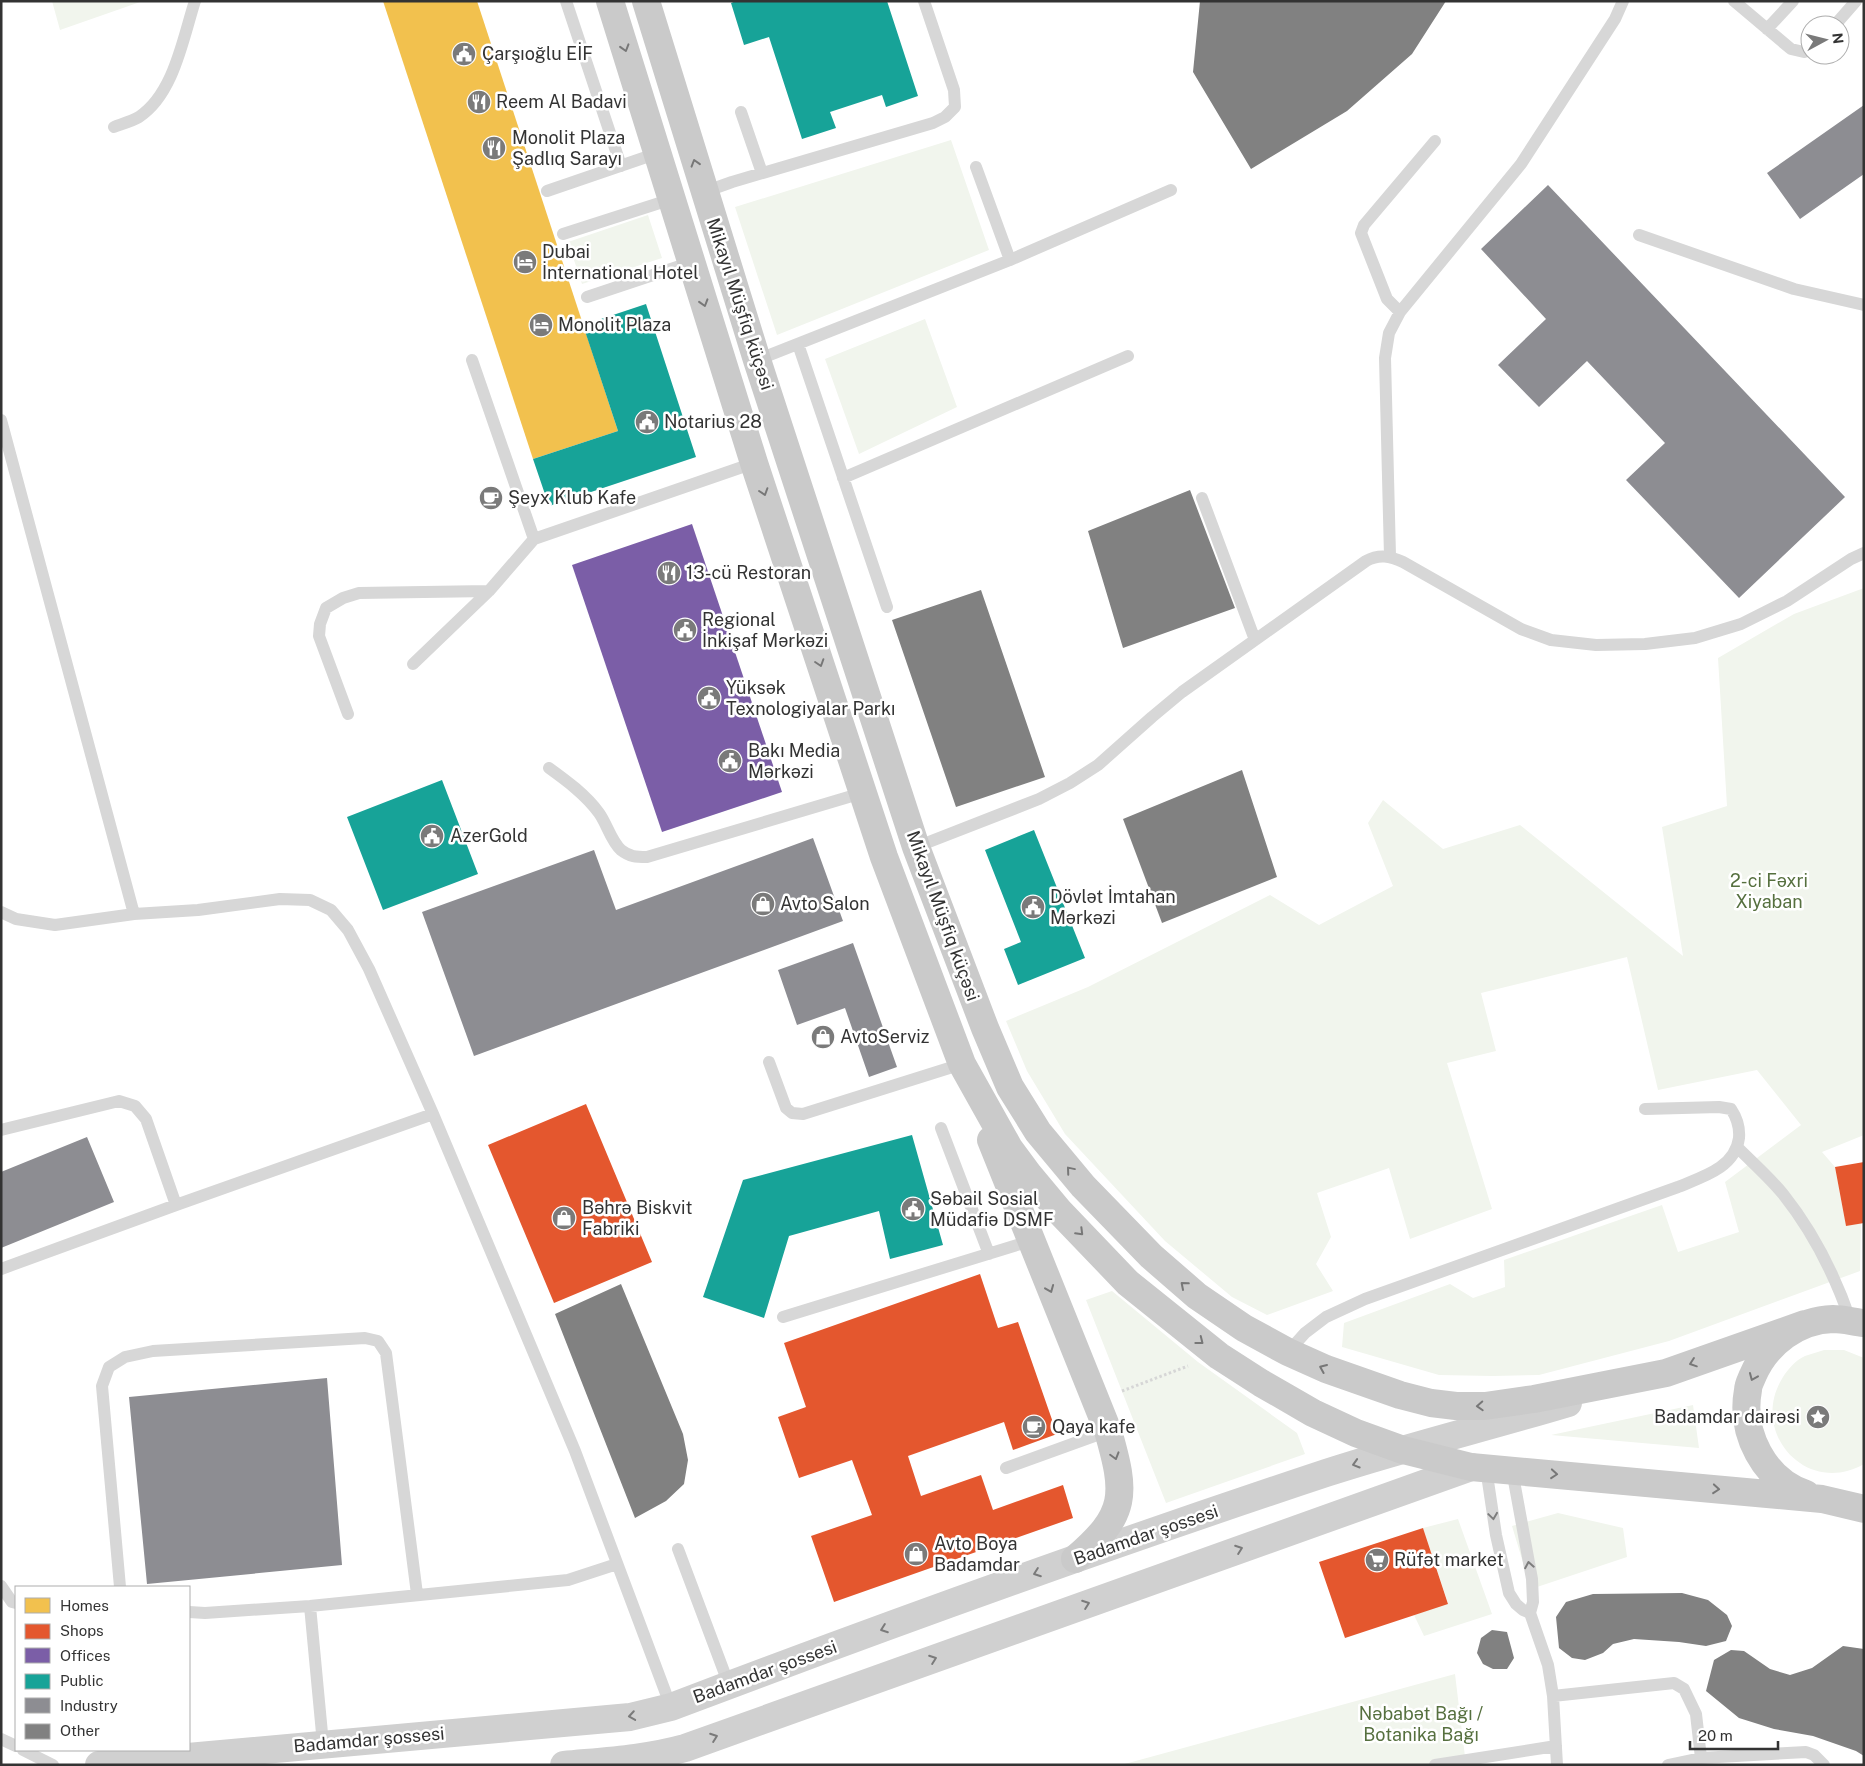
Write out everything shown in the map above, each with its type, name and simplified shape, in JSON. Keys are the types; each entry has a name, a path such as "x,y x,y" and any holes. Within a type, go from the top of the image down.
{"main road":[{"name":"Mikayıl Müşfiq küçəsi","path":"610,1 754,463 884,857 962,1064 1009,1148 1029,1175 1059,1211 1128,1282 1219,1356 1313,1413 1356,1433 1403,1450 1490,1468 1822,1499"},
{"name":"Mikayıl Müşfiq küçəsi","path":"646,1 757,360 916,846 984,1028 1010,1086 1038,1132 1083,1186 1151,1256 1197,1296 1244,1328 1288,1352 1326,1369 1400,1395 1456,1406 1485,1406 1534,1399 1666,1373 1805,1324"},
{"path":"962,1064 1030,1241 1108,1431 1118,1468 1120,1487 1118,1505 1112,1520 1102,1534 1075,1559"},
{"path":"1858,1322 1834,1319 1805,1324 1779,1339 1759,1361 1748,1388 1746,1418 1754,1447 1770,1472 1794,1490 1864,1509"},
{"name":"Badamdar şossesi","path":"99,1765 324,1754 630,1717 671,1707 1075,1559 1328,1473 1666,1373"},
{"path":"564,1765 646,1757 685,1748 1490,1468"},
{"path":"1822,1499 1852,1498 1864,1494"},
{"path":"671,1707 685,1748"}],"lane":[{"path":"114,126 138,118 153,106 165,90 195,1"},
{"path":"566,1 621,166"},
{"path":"704,192 932,123 946,117 954,107 954,90 924,1"},
{"path":"1390,556 1385,358 1389,333 1400,312 1521,164 1615,19 1623,1"},
{"path":"1734,1 1791,49 1800,51"},
{"path":"1767,29 1793,1"},
{"path":"1844,15 1856,1"},
{"path":"740,112 762,173"},
{"path":"1400,312 1386,299 1361,233 1364,225 1435,141"},
{"path":"548,191 658,152"},
{"path":"976,167 1010,260"},
{"path":"757,360 1010,260 1171,190"},
{"path":"563,234 672,199"},
{"path":"1639,236 1794,289 1864,305"},
{"path":"587,297 692,262"},
{"path":"798,344 887,607"},
{"path":"843,478 1128,356"},
{"path":"472,360 534,539"},
{"path":"1,420 134,914"},
{"path":"413,664 489,591 534,539 754,463"},
{"path":"1202,498 1256,640"},
{"path":"916,846 1040,799 1098,766 1182,692 1366,560 1375,556 1390,556 1426,574 1521,629 1551,640 1596,645 1645,644 1695,638 1741,624 1787,601 1850,559 1864,553"},
{"path":"348,714 319,636 320,624 326,608 343,598 359,593 489,591"},
{"path":"549,768 566,780 592,805 600,814 619,848 631,857 647,857 862,792"},
{"path":"1,912 16,919 55,925 134,914 198,910 280,899 310,900 331,910 348,930 369,969 433,1114 575,1451 671,1707"},
{"path":"769,1062 786,1108 792,1113 803,1114 962,1064"},
{"path":"1,1130 119,1101 136,1106 146,1119 176,1205"},
{"path":"1288,1352 1305,1333 1326,1317 1365,1299 1678,1187 1710,1174 1728,1162 1738,1148 1737,1118 1731,1109 1719,1107 1645,1109"},
{"path":"1,1269 433,1114"},
{"path":"941,1128 989,1254"},
{"path":"1738,1148 1783,1194 1824,1255 1858,1322"},
{"path":"783,1317 1030,1241"},
{"path":"120,1586 102,1386 109,1367 125,1357 153,1351 365,1338 378,1341 386,1353 417,1594"},
{"path":"1006,1468 1108,1431"},
{"path":"1490,1468 1496,1535 1509,1593 1516,1604 1530,1613"},
{"path":"1490,1468 1532,1580 1533,1602 1530,1613 1548,1665 1553,1696 1557,1765"},
{"path":"678,1550 730,1685"},
{"path":"190,1612 205,1614 310,1606 568,1580 617,1564"},
{"path":"1,1586 12,1602 15,1603"},
{"path":"310,1606 324,1754"},
{"path":"1553,1696 1674,1683 1684,1690 1696,1714 1701,1758"},
{"path":"1,1739 15,1746"},
{"path":"1435,1765 1556,1746"},
{"path":"25,1751 53,1765"},
{"path":"1668,1765 1701,1758 1806,1752 1814,1755 1824,1765"}],"path":[{"path":"1118,1382 1122,1392 1189,1366"}],"green space":[{"path":"52,1 143,1 60,30"},
{"path":"951,140 989,250 777,335 735,207"},
{"path":"648,215 662,258 582,284 568,242"},
{"path":"925,319 957,407 859,454 825,359"},
{"name":"2-ci Fəxri Xiyaban","path":"1864,588 1864,1135 1822,1152 1835,1167 1846,1226 1861,1223 1860,1271 1669,1341 1539,1375 1439,1375 1342,1347 1344,1323 1450,1284 1473,1298 1505,1287 1504,1260 1662,1205 1678,1252 1739,1232 1725,1182 1801,1125 1757,1070 1658,1090 1627,957 1481,993 1496,1051 1447,1063 1492,1209 1410,1239 1389,1168 1317,1193 1331,1237 1316,1264 1333,1291 1267,1315 1232,1297 1165,1241 1065,1134 1027,1071 1006,1021 1088,987 1270,895 1319,925 1393,886 1368,823 1383,800 1443,849 1520,825 1683,956 1662,827 1727,806 1718,658 1794,614"},
{"path":"1112,1291 1198,1362 1297,1433 1305,1454 1166,1503 1086,1300"},
{"name":"Badamdar dairəsi","path":"1824,1350 1844,1350 1864,1358 1864,1464 1843,1472 1822,1472 1804,1465 1789,1454 1778,1437 1773,1418 1774,1398 1787,1371 1795,1362 1805,1356"},
{"path":"1693,1405 1699,1448 1551,1435"},
{"path":"1558,1513 1623,1528 1627,1557 1531,1589 1512,1526"},
{"path":"1458,1519 1492,1614 1424,1636 1414,1615 1448,1603 1423,1528"},
{"name":"Nəbabət Bağı / Botanika Bağı","path":"1455,1674 1466,1765 1121,1765"}],"building: Homes":[{"path":"383,1 477,1 618,431 533,459"}],"building: Shops":[{"path":"586,1104 652,1262 554,1303 488,1145"},
{"path":"1864,1162 1864,1223 1846,1226 1835,1167"},
{"path":"980,1274 998,1328 1018,1322 1057,1434 1013,1450 1004,1422 908,1456 921,1496 981,1475 993,1510 1063,1485 1073,1518 834,1602 811,1536 872,1515 852,1460 799,1478 778,1417 806,1407 784,1343"},
{"path":"1423,1528 1448,1604 1345,1638 1319,1562"}],"building: Offices":[{"name":"Bakı Media Mərkəzi","path":"692,524 782,792 662,832 572,565"}],"building: Public":[{"path":"736,1 887,1 918,96 886,107 882,95 830,112 836,128 802,139 769,37 744,45 731,3"},
{"path":"646,304 696,457 549,506 533,459 618,431 583,325"},
{"path":"442,780 478,874 383,910 347,817"},
{"path":"1034,830 1085,958 1018,985 1004,949 1021,942 985,850"},
{"path":"912,1135 943,1245 890,1259 879,1211 789,1236 764,1318 703,1297 743,1180"}],"building: Industry":[{"path":"1864,105 1864,174 1800,219 1767,173"},
{"path":"1548,185 1845,497 1739,598 1626,480 1665,443 1587,361 1539,407 1498,365 1546,319 1481,249"},
{"path":"813,838 843,921 474,1056 422,912 594,850 616,910"},
{"path":"853,943 897,1067 869,1077 845,1008 797,1025 778,970"},
{"path":"87,1137 114,1202 1,1248 1,1172"},
{"path":"327,1378 342,1565 147,1584 129,1397"}],"building: Other":[{"path":"1200,1 1446,1 1412,54 1347,111 1251,169 1193,72"},
{"path":"1190,490 1235,608 1123,648 1088,531"},
{"path":"981,590 1045,777 956,807 892,620"},
{"path":"1242,770 1277,877 1162,923 1123,819"},
{"path":"621,1284 683,1434 688,1460 684,1484 666,1501 635,1518 555,1314"},
{"path":"1682,1593 1708,1600 1727,1615 1732,1626 1726,1641 1706,1646 1634,1639 1613,1644 1603,1653 1585,1660 1572,1658 1559,1648 1556,1617 1566,1602 1593,1594"},
{"path":"1492,1630 1507,1632 1514,1658 1507,1669 1493,1669 1483,1664 1477,1653 1481,1638"},
{"path":"1843,1646 1864,1649 1864,1756 1856,1751 1813,1736 1774,1729 1739,1718 1706,1691 1714,1660 1731,1650 1744,1651 1770,1669 1790,1675 1812,1668"}],"place":[{"name":"Çarşıoğlu EİF","path":"464,54"},
{"name":"Reem Al Badavi","path":"479,102"},
{"name":"Monolit Plaza Şadlıq Sarayı","path":"494,148"},
{"name":"Dubai İnternational Hotel","path":"525,262"},
{"name":"Monolit Plaza","path":"541,325"},
{"name":"Notarius 28","path":"647,422"},
{"name":"Şeyx Klub Kafe","path":"491,498"},
{"name":"13-cü Restoran","path":"669,573"},
{"name":"Regional İnkişaf Mərkəzi","path":"685,630"},
{"name":"Yüksək Texnologiyalar Parkı","path":"709,698"},
{"name":"Bakı Media Mərkəzi","path":"730,761"},
{"name":"AzerGold","path":"432,836"},
{"name":"Avto Salon","path":"763,904"},
{"name":"Dövlət İmtahan Mərkəzi","path":"1033,907"},
{"name":"AvtoServiz","path":"823,1037"},
{"name":"Səbail Sosial Müdafiə DSMF","path":"913,1209"},
{"name":"Bəhrə Biskvit Fabriki","path":"564,1218"},
{"name":"Badamdar dairəsi","path":"1818,1417"},
{"name":"Qaya kafe","path":"1034,1427"},
{"name":"Avto Boya Badamdar","path":"916,1554"},
{"name":"Rüfət market","path":"1377,1560"}]}
